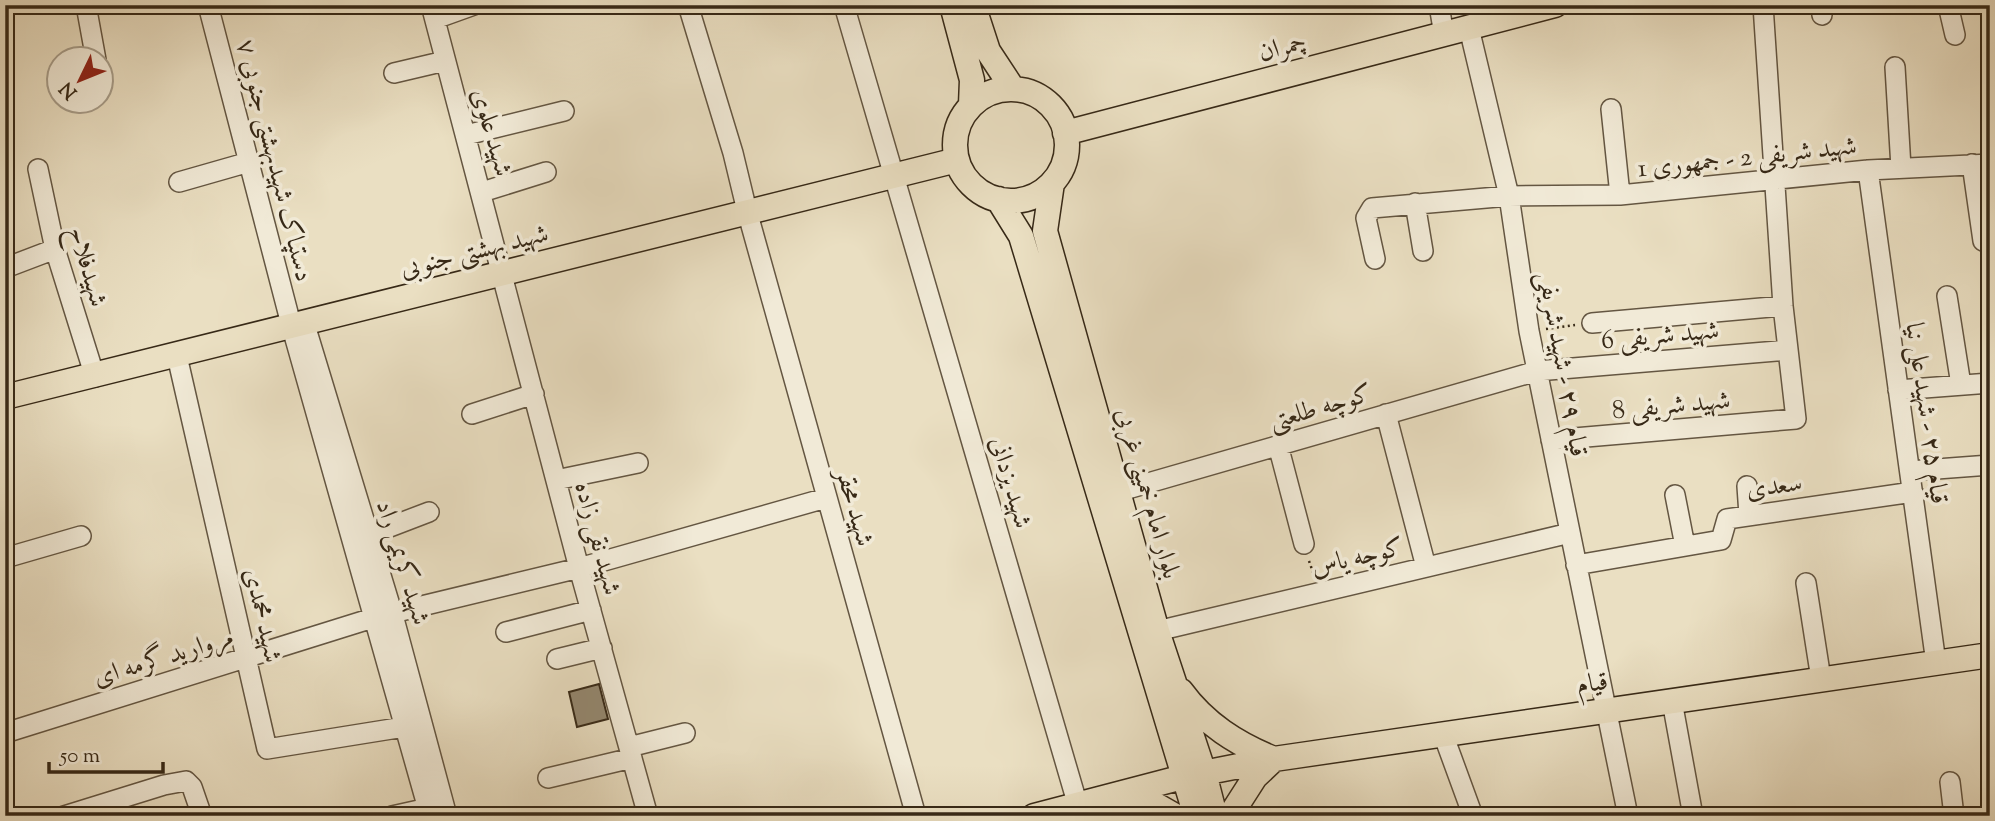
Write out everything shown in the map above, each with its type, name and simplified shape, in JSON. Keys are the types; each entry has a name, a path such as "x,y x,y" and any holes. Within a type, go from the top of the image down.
{"main road":[{"path":"952,5 972,80 971,105 957,130 957,160 972,185 998,199 1028,198 1052,183 1064,159 1066,133 1059,116 1047,102 1031,93 1013,89 991,93 971,105"},
{"path":"974,5 988,51 1013,89"},
{"name":"چمران","path":"1066,133 1555,5"},
{"name":"شهید بهشتی جنوبی","path":"5,397 95,377 957,160"},
{"name":"بلوار امام خمینی غربی","path":"1052,183 1045,231 1172,679 1193,775 1196,816"},
{"name":"بلوار امام خمینی غربی","path":"998,199 1021,236 1193,775 1215,816"},
{"name":"قیام","path":"1034,816 1079,810 1120,794 1193,775 1274,759 1990,655"},
{"path":"1172,679 1188,701 1227,736 1274,759 1255,778 1230,816"},
{"path":"1120,794 1147,800 1175,816"}],"street":[{"path":"86,5 93,46"},
{"name":"دستپاک شهیدبهشتی جنوبی ۷","path":"208,5 249,162 298,326"},
{"path":"433,12 474,5"},
{"name":"شهید محقر","path":"688,5 733,153 826,498 916,816"},
{"name":"شهید یزدانی","path":"844,5 1079,810"},
{"path":"1439,5 1444,35"},
{"path":"1763,5 1788,350"},
{"name":"شهید علوی","path":"433,12 502,274"},
{"name":"قیام ۲۹ - شهید شریفی","path":"1469,27 1509,195 1529,331 1628,816"},
{"path":"394,73 445,61"},
{"path":"1895,67 1901,168"},
{"path":"1611,109 1620,195"},
{"path":"466,135 564,111"},
{"path":"179,181 249,162"},
{"path":"1981,164 1983,241"},
{"name":"شهید شریفی 2 - جمهوری 1","path":"1375,259 1366,218 1372,208 1509,195 1620,195 1868,170 1981,164"},
{"name":"شهیدفلاح","path":"38,169 55,249 95,377"},
{"name":"قیام ۲۵ - شهید علی نیا","path":"1868,170 1936,663"},
{"path":"482,192 546,172"},
{"path":"1415,203 1423,251"},
{"path":"5,268 55,249"},
{"name":"شهید نقی زاده","path":"502,274 579,568 648,816"},
{"path":"1947,296 1961,385"},
{"path":"1592,323 1783,306"},
{"name":"شهید کریمی راد","path":"298,326 369,535 404,727 429,812"},
{"name":"شهید کریمی راد","path":"298,326 447,816"},
{"name":"شهید شریفی 6","path":"1537,371 1788,350"},
{"name":"شهید شریفی 8","path":"1551,440 1796,419 1788,350"},
{"name":"شهید محمدی","path":"177,356 267,749 404,727"},
{"name":"کوچه طلعتی","path":"1117,492 1537,371"},
{"path":"1898,390 1990,383"},
{"path":"472,414 534,394"},
{"path":"1387,414 1426,567"},
{"path":"1278,445 1304,544"},
{"path":"556,480 638,463"},
{"path":"1910,471 1990,465"},
{"path":"1747,486 1749,515"},
{"name":"سعدی","path":"1576,565 1721,540 1727,519 1913,492"},
{"path":"1675,495 1685,546"},
{"name":"مروارید گرمه ای","path":"5,733 384,616 579,568 826,498"},
{"path":"369,535 429,512"},
{"name":"کوچه یاس","path":"1157,631 1570,533"},
{"path":"5,558 81,536"},
{"path":"1806,583 1821,679"},
{"path":"506,632 591,610"},
{"path":"557,659 601,648"},
{"path":"1672,701 1693,816"},
{"path":"548,778 685,733"},
{"path":"1443,734 1473,816"},
{"path":"64,816 164,785 186,781 192,787 202,816"},
{"path":"1950,782 1954,816"},
{"path":"392,816 429,812"}],"path":[{"path":"1952,19 1990,8"},
{"path":"1529,331 1592,323"},
{"path":"1304,544 1319,592"}],"building":[{"path":"599,684 608,719 577,727 569,692"}]}
